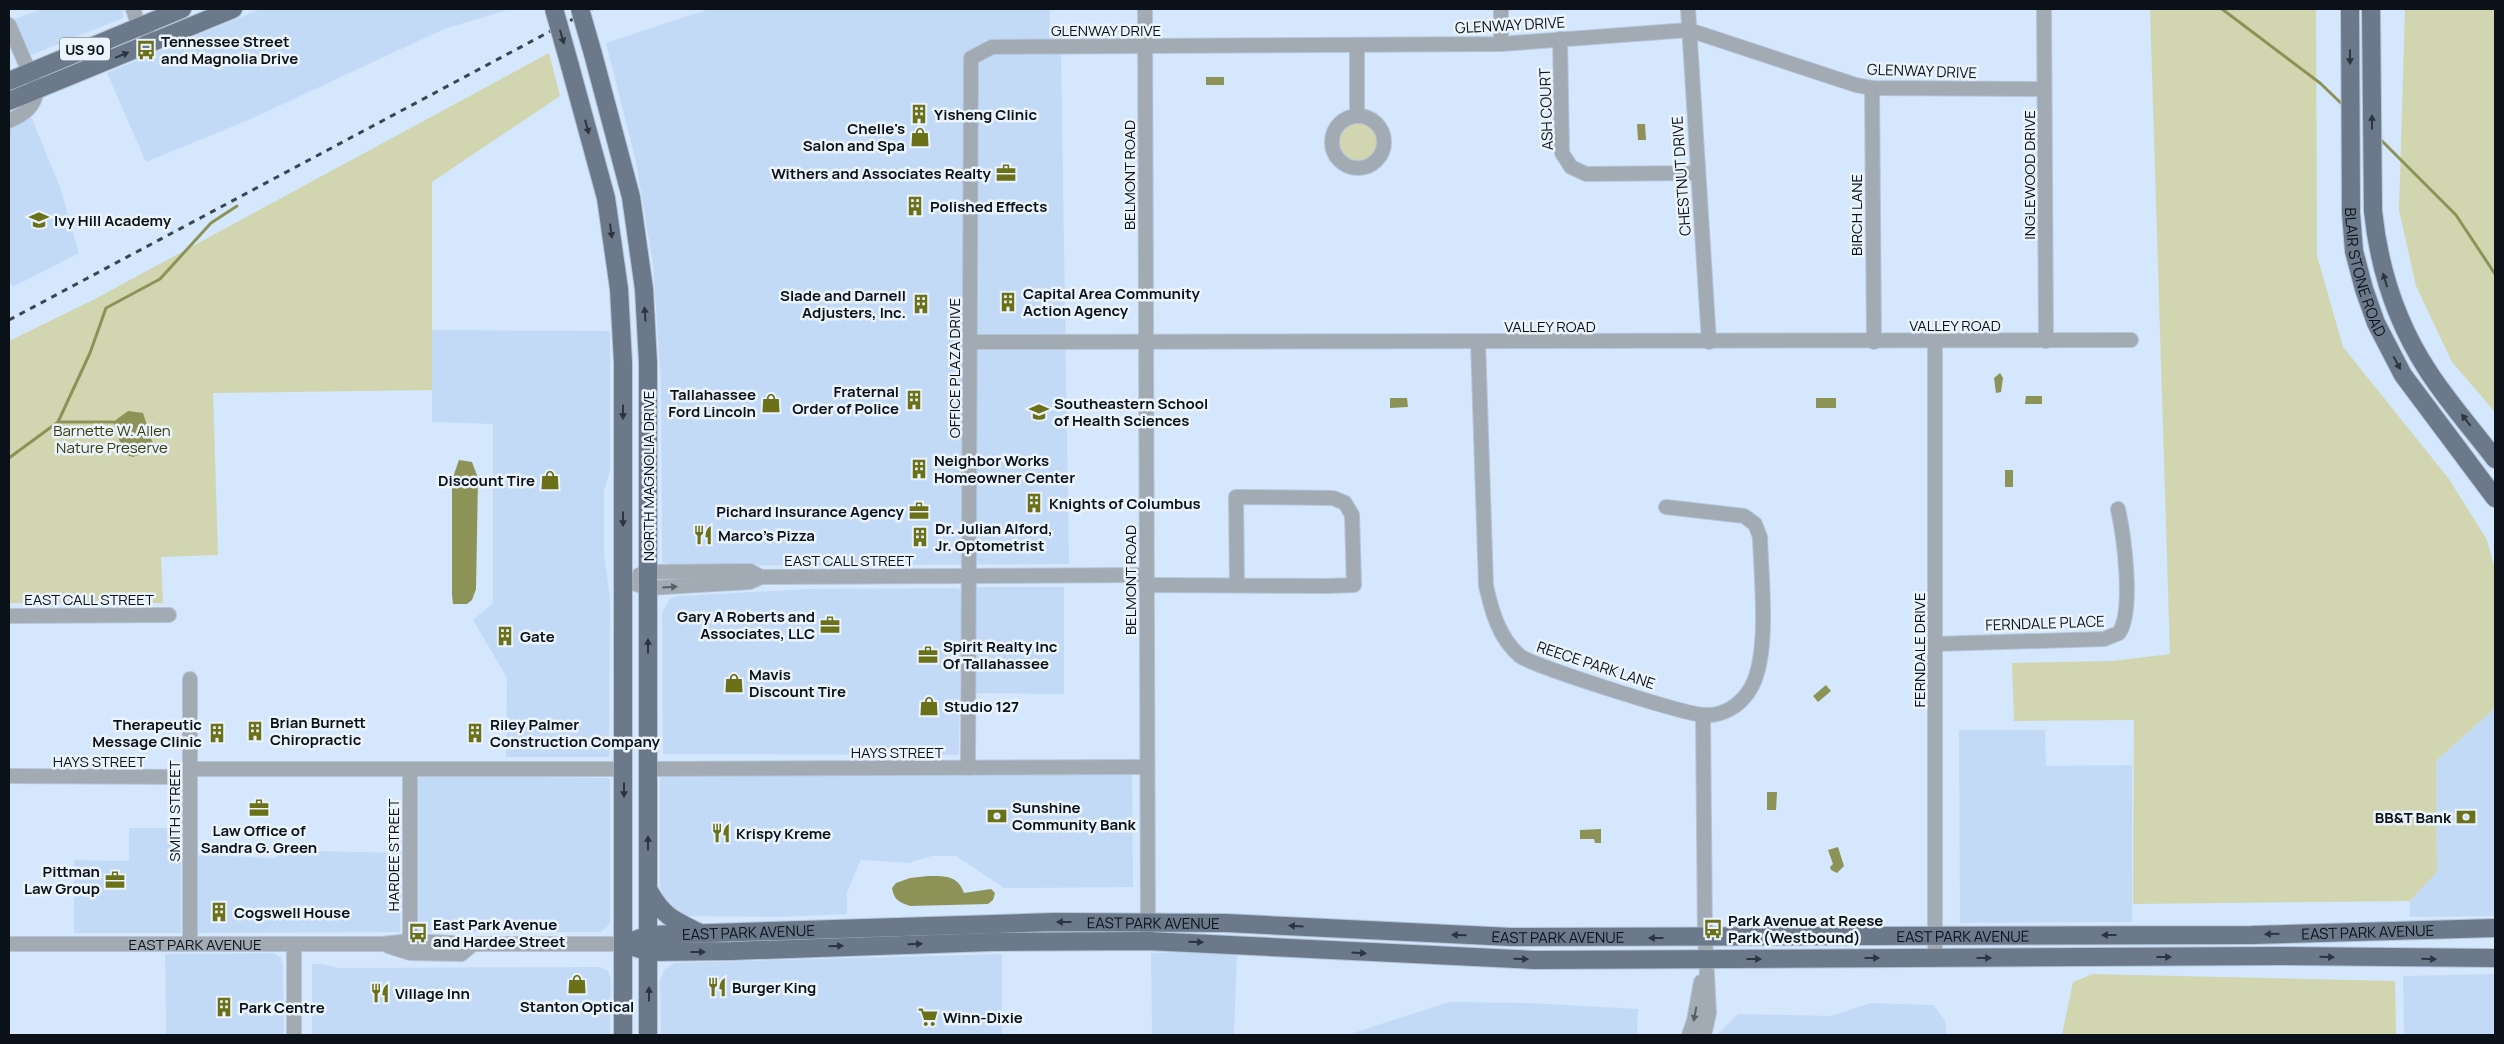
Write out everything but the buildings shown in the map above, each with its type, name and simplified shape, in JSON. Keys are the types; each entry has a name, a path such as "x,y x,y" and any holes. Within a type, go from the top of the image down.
{"main road":[{"name":"US 90","path":"9,81 182,9"},
{"name":"US 90","path":"9,102 233,9"},
{"name":"NORTH MAGNOLIA DRIVE","path":"554,9 602,183 619,288 624,363 623,1035"},
{"name":"NORTH MAGNOLIA DRIVE","path":"580,9 627,178 644,289 648,363 648,1035"},
{"name":"BLAIR STONE ROAD","path":"2350,9 2351,213 2354,251 2376,323 2403,375 2495,498"},
{"name":"BLAIR STONE ROAD","path":"2371,9 2372,170 2376,244 2385,281 2398,316 2428,372 2495,459"},
{"path":"602,183 627,178"},
{"path":"624,363 648,363"},
{"path":"649,892 658,908 668,917 701,933"},
{"name":"EAST PARK AVENUE","path":"649,943 701,933 978,923 1226,923 1511,937 1705,938 1936,935 2252,935 2495,928"},
{"name":"EAST PARK AVENUE","path":"624,944 649,943 731,951 991,942 1148,941 1534,960 2281,956 2492,959"}],"street":[{"path":"134,9 141,26 153,42"},
{"name":"BELMONT ROAD","path":"1145,9 1148,941"},
{"path":"1501,9 1501,44"},
{"name":"CHESTNUT DRIVE","path":"1688,9 1709,342"},
{"name":"INGLEWOOD DRIVE","path":"2044,9 2046,341"},
{"path":"9,25 37,90 35,99 28,110 9,121"},
{"name":"GLENWAY DRIVE","path":"971,58 984,49 992,47 1501,44 1689,30 1856,85 1872,88 2044,89"},
{"name":"ASH COURT","path":"1560,40 1562,153 1571,167 1586,174 1697,173"},
{"path":"1357,45 1357,116"},
{"name":"OFFICE PLAZA DRIVE","path":"968,768 971,58"},
{"name":"BIRCH LANE","path":"1872,88 1874,342"},
{"name":"VALLEY ROAD","path":"970,342 1935,342 2131,340"},
{"name":"REECE PARK LANE","path":"1478,342 1486,586 1492,611 1502,634 1512,648 1529,662 1703,715"},
{"name":"FERNDALE DRIVE","path":"1935,342 1935,958"},
{"name":"EAST CALL STREET","path":"623,580 750,582 761,577 969,576 1146,580 1237,586 1354,585 1352,515 1345,503 1333,498 1236,498 1237,586"},
{"path":"1666,506 1744,516 1755,524 1760,537 1762,646 1759,672 1750,689 1738,704 1729,710 1703,715 1705,959 1709,1013 1704,1035"},
{"name":"FERNDALE PLACE","path":"1935,644 2104,639 2119,633 2125,620 2126,545 2118,509"},
{"name":"EAST CALL STREET","path":"9,616 169,615"},
{"name":"SMITH STREET","path":"190,679 190,943"},
{"name":"HAYS STREET","path":"648,768 1147,767"},
{"name":"HAYS STREET","path":"9,776 410,769 624,769"},
{"name":"HARDEE STREET","path":"410,769 410,941"},
{"name":"EAST PARK AVENUE","path":"9,944 382,944 410,941 473,944 624,944"},
{"path":"294,944 294,1035"},
{"name":"EAST PARK AVENUE","path":"382,944 410,953 461,954 473,944"},
{"path":"1689,1035 1694,1021 1705,959"}],"shaded area":[{"path":"42,9 123,9 123,18 31,55 12,20"},
{"path":"260,9 511,9 444,29 253,118 146,162 107,73"},
{"path":"709,9 1050,9 1049,54 1061,53 1069,564 673,566 662,562 661,382 653,264 636,162 606,43"},
{"path":"1206,77 1224,77 1224,85 1206,85"},
{"name":"Ivy Hill Academy","path":"31,117 60,187 79,253 13,287 9,280 9,129"},
{"path":"1637,124 1645,124 1646,140 1638,140"},
{"path":"432,330 610,331 610,470 604,491 604,552 610,599 609,757 506,757 507,678 473,620 493,603 493,424 432,422"},
{"path":"2000,373 2003,378 2001,392 1996,393 1994,378"},
{"path":"2026,396 2042,396 2042,404 2025,404"},
{"path":"1390,398 1407,398 1408,407 1390,408"},
{"path":"1816,398 1836,398 1836,408 1816,408"},
{"path":"128,411 143,413 153,444 145,452 133,457 124,454 113,422"},
{"path":"459,460 472,462 478,478 476,589 472,600 467,604 453,604 452,595 452,480"},
{"path":"2005,470 2013,470 2013,487 2005,487"},
{"path":"977,587 1064,587 1064,694 975,693 975,590"},
{"path":"958,588 962,592 959,753 957,755 663,754 662,613 670,599 678,596 807,589"},
{"path":"1826,685 1831,691 1818,702 1813,696"},
{"name":"BB&T Bank","path":"2495,708 2495,916 2410,917 2410,901 2437,872 2436,761"},
{"path":"1959,730 2045,730 2046,766 2132,765 2132,922 1960,923"},
{"path":"667,774 1132,774 1133,887 1004,888 956,856 932,856 908,863 861,860 847,892 847,914 781,917 683,916 663,898 660,887 660,778"},
{"path":"421,775 608,778 610,780 610,924 601,932 418,932 416,782"},
{"path":"1767,792 1777,792 1776,810 1767,810"},
{"path":"129,828 181,828 181,933 74,933 74,860 129,861"},
{"path":"1601,829 1601,843 1595,843 1594,839 1580,839 1580,830"},
{"path":"1838,847 1844,866 1837,873 1831,870 1830,867 1833,864 1828,850"},
{"path":"277,850 402,853 400,932 197,933 197,855 276,858"},
{"path":"928,876 950,878 958,883 964,893 991,889 995,893 993,900 988,904 910,906 896,898 892,888 896,883 910,878"},
{"path":"1203,952 1237,955 1234,1035 1152,1035 1151,953"},
{"path":"273,953 281,958 283,965 284,1035 166,1035 165,954"},
{"path":"1002,954 1002,1035 661,1035 660,981 664,970 675,963"},
{"path":"312,964 339,968 599,967 608,971 611,980 610,1035 312,1035"},
{"path":"2495,974 2495,1035 2404,1035 2403,976"},
{"path":"1449,1002 1532,1003 1638,1009 1637,1035 1347,1035"},
{"path":"1871,1003 1934,1005 1945,1021 1947,1035 1717,1035 1738,1014 1831,1016"}],"green space":[{"path":"2150,9 2316,9 2317,256 2343,347 2449,479 2487,540 2495,569 2495,708 2436,761 2437,872 2410,901 2133,904 2134,720 2014,721 2012,663 2113,661 2170,654"},
{"path":"2405,9 2495,9 2495,412 2452,362 2416,286 2399,210"},
{"name":"Barnette W. Allen Nature Preserve","path":"549,53 560,96 432,182 432,390 213,393 218,555 161,557 163,603 9,603 9,341 95,299"},
{"path":"1360,120 1368,123 1374,129 1377,141 1374,153 1368,159 1352,162 1344,159 1338,153 1335,137 1338,129 1344,123"},
{"path":"2093,974 2395,981 2396,1035 2062,1035 2073,982"}],"waterway":[{"path":"2222,9 2320,83 2343,105"},
{"path":"2379,138 2456,215 2495,274"},
{"path":"58,422 90,353 106,308 160,279 211,223 237,206"},
{"path":"9,458 58,422 113,422"}],"railway":[{"path":"9,320 592,9"}],"place":[{"name":"Tennessee Street and Magnolia Drive","path":"146,50"},
{"name":"Yisheng Clinic","path":"919,114"},
{"name":"Chelle's Salon and Spa","path":"920,137"},
{"name":"Withers and Associates Realty","path":"1006,173"},
{"name":"Polished Effects","path":"915,206"},
{"name":"Ivy Hill Academy","path":"39,220"},
{"name":"Capital Area Community Action Agency","path":"1008,302"},
{"name":"Slade and Darnell Adjusters, Inc.","path":"921,304"},
{"name":"Fraternal Order of Police","path":"914,400"},
{"name":"Tallahassee Ford Lincoln","path":"771,403"},
{"name":"Southeastern School of Health Sciences","path":"1039,412"},
{"name":"Neighbor Works Homeowner Center","path":"919,469"},
{"name":"Discount Tire","path":"550,480"},
{"name":"Knights of Columbus","path":"1034,503"},
{"name":"Pichard Insurance Agency","path":"919,511"},
{"name":"Marco's Pizza","path":"703,535"},
{"name":"Dr. Julian Alford, Jr. Optometrist","path":"920,537"},
{"name":"Gary A Roberts and Associates, LLC","path":"830,625"},
{"name":"Gate","path":"505,636"},
{"name":"Spirit Realty Inc Of Tallahassee","path":"928,655"},
{"name":"Mavis Discount Tire","path":"734,683"},
{"name":"Studio 127","path":"929,706"},
{"name":"Brian Burnett Chiropractic","path":"255,731"},
{"name":"Therapeutic Message Clinic","path":"217,733"},
{"name":"Riley Palmer Construction Company","path":"475,733"},
{"name":"Law Office of Sandra G. Green","path":"259,808"},
{"name":"Sunshine Community Bank","path":"997,816"},
{"name":"BB&T Bank","path":"2466,817"},
{"name":"Krispy Kreme","path":"721,833"},
{"name":"Pittman Law Group","path":"115,880"},
{"name":"Cogswell House","path":"219,912"},
{"name":"Park Avenue at Reese Park (Westbound)","path":"1713,929"},
{"name":"East Park Avenue and Hardee Street","path":"418,933"},
{"name":"Stanton Optical","path":"577,984"},
{"name":"Burger King","path":"717,987"},
{"name":"Village Inn","path":"380,993"},
{"name":"Park Centre","path":"224,1007"},
{"name":"Winn-Dixie","path":"928,1017"}]}
